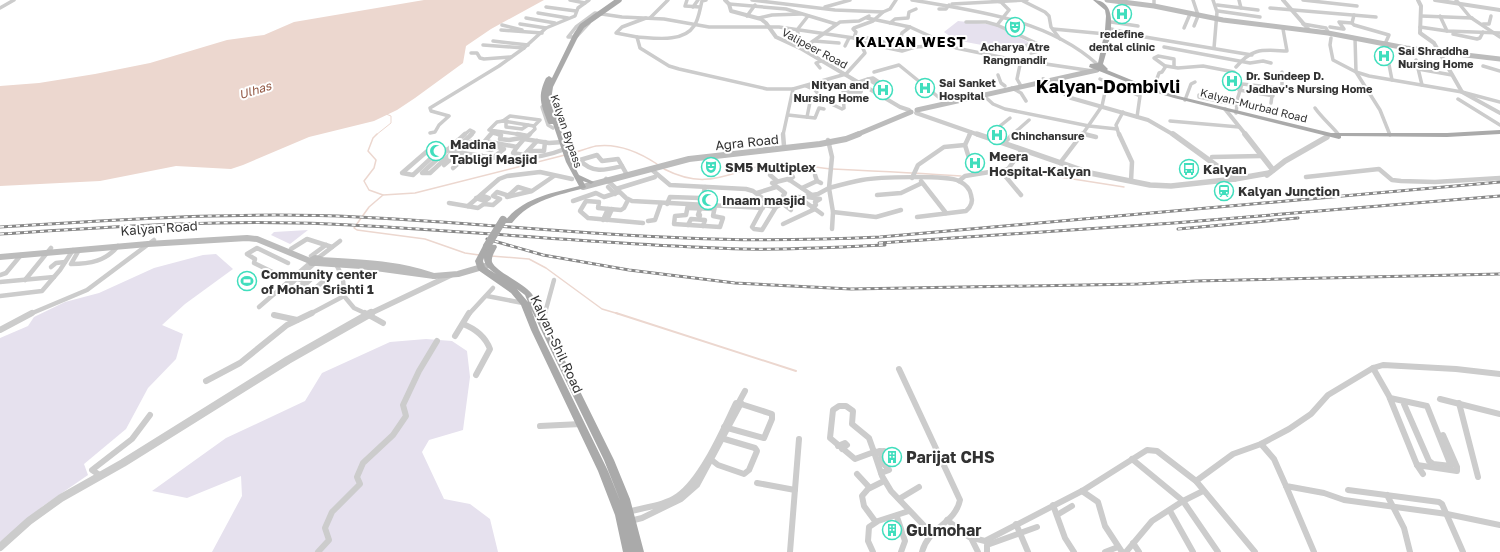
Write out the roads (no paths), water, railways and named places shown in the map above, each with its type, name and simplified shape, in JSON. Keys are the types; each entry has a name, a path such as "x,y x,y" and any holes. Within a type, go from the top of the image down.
{"main road":[{"path":"572,37 579,26 614,0"},
{"path":"572,37 582,26 619,0"},
{"path":"1095,0 1099,2 1108,12 1106,34 1099,68"},
{"path":"1099,68 1106,58 1112,15 1111,11 1100,0"},
{"path":"1107,0 1154,6 1198,15"},
{"path":"1114,0 1154,3 1217,19 1283,29 1309,30"},
{"path":"1217,19 1331,33 1385,44 1439,52 1500,58"},
{"name":"Kalyan Bypass","path":"561,142 553,128 545,102 543,89 572,37"},
{"name":"Agra Road","path":"689,158 846,139 876,128 921,105 1005,86 1044,80 1099,68"},
{"name":"Kalyan-Murbad Road","path":"1099,68 1185,99 1226,110 1236,110 1256,117 1334,135 1439,138 1500,135"},
{"name":"Agra Road","path":"913,110 1012,88 1021,84"},
{"name":"Kalyan Bypass","path":"545,102 561,142 567,163 579,187"},
{"name":"Kalyan-Murbad Road","path":"1334,135 1447,135 1500,132"},
{"name":"Agra Road","path":"579,187 607,182 668,162 689,158 829,141"},
{"name":"Agra Road","path":"579,187 591,182 607,182 626,172 650,168"},
{"path":"574,178 591,182"},
{"path":"485,267 488,260 490,246 512,212 553,194 579,187"},
{"name":"Kalyan Road","path":"252,237 280,250 315,260 407,269 434,276 452,275 485,267"},
{"name":"Kalyan Road","path":"0,252 50,250 151,242 265,237 315,260"},
{"name":"Kalyan Road","path":"0,257 50,250 76,250 151,242"},
{"name":"Kalyan-Shil Road","path":"485,267 487,273 498,285 518,294 525,304 535,330 581,424 612,495 629,552"},
{"name":"Kalyan-Shil Road","path":"485,267 524,290 531,300 609,460 625,499 638,552"}],"street":[{"path":"0,8 14,0"},
{"path":"570,0 585,2"},
{"path":"575,16 578,8 589,0"},
{"path":"668,0 648,18 637,23 622,26 616,33 637,37 676,38 695,25 702,2 706,0"},
{"path":"687,0 684,5 700,7"},
{"path":"693,7 698,0"},
{"path":"725,0 729,4 729,8 731,10 747,16 759,18 772,15 801,14"},
{"path":"752,0 801,7 872,12 883,12 890,9 896,0"},
{"path":"801,7 805,0"},
{"path":"814,8 829,6 850,0"},
{"path":"912,0 948,4 974,4 1024,0 1045,12 1054,31 1061,40"},
{"path":"993,0 1001,2 1009,10 1005,17 997,25"},
{"path":"1193,0 1197,7 1198,15 1194,26"},
{"path":"1213,0 1217,5 1218,11 1214,48"},
{"path":"1239,0 1241,8"},
{"path":"1283,0 1309,30"},
{"path":"1303,0 1357,6"},
{"path":"1418,0 1421,6 1421,34 1434,43 1462,92 1500,113"},
{"path":"1434,0 1458,2 1472,18 1500,37"},
{"path":"1441,0 1500,10"},
{"path":"747,16 758,1"},
{"path":"729,4 786,9 836,24"},
{"path":"939,9 946,9 948,4"},
{"path":"948,4 1022,22 1061,40 1086,54 1099,68"},
{"path":"1217,5 1258,10"},
{"path":"546,7 576,12"},
{"path":"757,11 760,7"},
{"path":"1270,8 1376,16"},
{"path":"890,23 895,19 908,18 908,12 916,9"},
{"path":"990,14 991,9"},
{"path":"1218,11 1260,17"},
{"path":"538,12 569,18"},
{"path":"802,49 836,24 840,22 859,21 867,18 872,12"},
{"path":"855,38 856,32 853,29 854,28 877,20 883,12"},
{"path":"601,14 572,37 568,37 576,27 595,13 632,18 648,18 709,27 768,27 849,38 870,38 901,47"},
{"path":"1184,28 1190,14"},
{"path":"1352,23 1354,15"},
{"path":"430,133 435,132 439,125 449,116 431,111 430,108 450,95 477,81 511,58 542,34 546,28 575,16 587,19"},
{"path":"794,45 798,33 797,30 808,16"},
{"path":"1421,16 1472,18"},
{"path":"1440,16 1447,32"},
{"path":"1480,24 1489,24 1491,16"},
{"path":"526,18 555,23"},
{"path":"626,23 632,18"},
{"name":"Valipeer Road","path":"759,18 766,23 776,37 802,49 898,104 913,110"},
{"path":"867,18 910,27 937,41 956,48 1082,72"},
{"path":"966,22 986,22 997,25 1046,49 1031,53"},
{"path":"1111,22 1123,24 1123,27 1138,26"},
{"path":"1331,33 1344,29 1339,22 1352,23 1357,26 1387,33 1389,35 1385,44 1392,80"},
{"path":"520,24 546,28"},
{"path":"1303,24 1326,28 1331,33 1330,45 1333,60 1356,72 1369,76 1462,92 1500,102"},
{"path":"502,25 521,29 522,31"},
{"path":"1130,26 1130,32"},
{"path":"900,37 902,33 910,27"},
{"path":"1420,27 1474,39 1480,38 1483,32"},
{"path":"1111,29 1164,40 1252,55"},
{"path":"1236,67 1246,62 1259,50 1287,51 1283,29"},
{"path":"501,30 542,34"},
{"path":"1048,34 1054,31 1106,34"},
{"path":"1122,31 1140,34"},
{"path":"1438,31 1500,33"},
{"path":"637,37 640,48 669,66 762,88 778,90 806,86 846,74 865,53 860,42"},
{"path":"845,46 849,38"},
{"path":"855,38 860,42 902,51 915,47 928,46 937,41"},
{"path":"1355,38 1356,72 1380,110 1390,135"},
{"path":"814,40 839,43"},
{"path":"1161,64 1165,56 1164,40"},
{"path":"492,41 528,44"},
{"path":"1012,49 1036,43"},
{"path":"483,45 524,48"},
{"path":"1164,47 1246,62 1263,61 1272,63"},
{"path":"471,53 477,53 480,58 486,59 499,57 511,58"},
{"path":"1174,66 1175,59 1165,56 1154,58 1166,66 1174,66 1178,68 1204,66 1234,72"},
{"path":"1021,60 1017,79 1021,84"},
{"path":"1416,60 1422,85"},
{"path":"820,68 816,63 821,61"},
{"path":"874,72 899,63 942,100"},
{"path":"1151,87 1159,73 1162,72 1166,66"},
{"path":"1483,66 1500,71"},
{"path":"1418,69 1452,75"},
{"path":"1282,72 1282,89"},
{"path":"998,75 1001,83 1005,86"},
{"path":"859,82 868,79"},
{"path":"1100,79 1138,93 1140,96 1137,117"},
{"path":"1044,80 1071,98 1148,120 1167,130 1238,178"},
{"path":"1062,163 1102,106 1107,82"},
{"path":"1185,99 1191,84 1195,82"},
{"path":"1199,95 1199,98 1236,110 1241,85 1243,84 1323,93"},
{"path":"806,86 815,90 822,100 841,109 844,108 842,100 843,92 848,85"},
{"path":"843,92 861,92 862,88 865,86"},
{"path":"1012,88 1021,93 1026,101"},
{"path":"1271,103 1274,88"},
{"path":"784,146 782,138 793,89"},
{"path":"1240,90 1273,96"},
{"path":"982,94 993,104 1005,109 1096,128 1116,129"},
{"path":"1458,99 1500,125"},
{"path":"545,102 542,107 548,125 553,128"},
{"path":"807,117 810,102"},
{"path":"788,115 816,118 819,108 824,108"},
{"path":"913,110 990,134 1022,150 1090,172 1150,185 1171,186 1238,178 1248,179 1267,175 1271,171 1334,135 1331,124 1321,117 1315,108"},
{"path":"913,110 971,132 1006,142 1062,163"},
{"path":"1226,110 1271,171"},
{"path":"1123,112 1116,125 1116,129 1133,166 1131,181"},
{"path":"535,125 528,125 524,129 505,127 505,121 510,116 546,120"},
{"path":"990,134 1010,118"},
{"path":"535,125 505,121 497,122 489,130 528,136 535,129 535,125 540,120"},
{"path":"1006,142 1029,120"},
{"path":"1170,121 1239,127"},
{"path":"969,158 965,145 971,132"},
{"path":"517,147 485,140 492,133 501,135 499,138 504,140 511,140 516,137 545,142 561,142"},
{"path":"1082,134 1096,137"},
{"path":"524,139 513,151 513,153 524,155 537,141"},
{"path":"445,149 422,173 430,173 458,151 467,140"},
{"path":"467,140 445,149 414,175 402,173 431,147 445,149 458,151 495,158"},
{"path":"458,151 467,140"},
{"path":"829,141 832,164 829,188 833,212 832,229"},
{"path":"528,151 544,150 545,142"},
{"path":"478,143 480,144 478,146 479,148 491,150 498,147 504,149 495,158"},
{"path":"912,177 918,165 944,147 965,145"},
{"path":"877,195 908,192 920,181 961,178 1001,171 1010,168 1012,162 1022,150"},
{"path":"458,151 481,157 530,159 563,151"},
{"path":"622,166 604,170 594,170 586,167 580,160 596,155 602,161 617,159 622,166 626,172"},
{"path":"1212,157 1261,156"},
{"path":"453,168 462,160 474,162 481,157"},
{"path":"434,161 442,164"},
{"path":"650,168 656,171 664,181 670,185 746,189 757,193 765,200 764,206 752,228 762,230 776,207"},
{"path":"1306,177 1379,169 1392,180 1401,181 1435,182 1500,178"},
{"path":"789,180 793,177 790,173 794,171"},
{"path":"1001,171 1021,195"},
{"path":"468,206 499,179 507,176 534,172 574,178"},
{"path":"449,203 478,208 484,204 492,205 500,198 493,196 498,192 509,196 531,191 552,175"},
{"path":"802,188 819,182 815,175"},
{"path":"770,176 777,181"},
{"path":"572,201 596,193 604,197 655,177"},
{"path":"607,182 628,200 642,203 661,203 714,210 764,206 776,207 789,201 812,195 829,188 869,179 912,177 920,181 946,213"},
{"path":"917,217 966,211 970,208 972,196 966,189 961,178"},
{"path":"789,201 783,196 786,194 772,183 784,179 789,180 812,195"},
{"path":"490,187 500,190"},
{"path":"509,196 518,187 531,191"},
{"path":"703,196 705,187"},
{"path":"757,193 776,187"},
{"path":"667,204 670,197 701,198 698,214 700,215 699,219"},
{"path":"783,224 816,205 815,202 820,200 819,198 810,197 800,198"},
{"path":"800,198 822,214"},
{"path":"628,200 624,209 598,208 599,202 586,201 580,210 586,218 645,222 655,220 661,203"},
{"path":"783,204 791,210"},
{"path":"688,206 685,216 675,216 673,222 675,224 721,226 723,218 714,216 714,210"},
{"path":"803,208 812,207"},
{"path":"605,220 610,209"},
{"path":"833,212 876,217 901,210"},
{"path":"688,225 692,219 699,219 705,220 703,226"},
{"path":"291,249 306,239 332,247"},
{"path":"266,305 315,260 340,241"},
{"path":"0,330 31,314 86,290 118,268 151,242"},
{"path":"259,307 293,281 315,260 326,245"},
{"path":"76,250 71,264 99,261 109,255 118,246"},
{"path":"288,263 257,248 247,254 255,259 254,263 281,277 293,281 305,281 296,289 298,291"},
{"path":"25,280 50,250"},
{"path":"0,296 40,292 76,250"},
{"path":"272,255 280,250"},
{"path":"0,275 5,273 21,255"},
{"path":"51,267 56,263 65,262"},
{"path":"337,263 343,278 344,296 354,308 383,323"},
{"path":"10,268 17,267"},
{"path":"281,277 288,273"},
{"path":"318,273 329,276 322,284 310,293 298,291 318,273"},
{"path":"0,547 45,508 122,465 221,401 397,299 452,275"},
{"path":"0,282 54,277"},
{"path":"545,313 554,280"},
{"path":"322,284 327,285 329,289 344,286"},
{"path":"455,336 474,308 498,285"},
{"path":"206,381 240,363 260,348 278,331 344,296"},
{"path":"487,296 525,304"},
{"path":"274,315 297,320"},
{"path":"463,324 471,327 483,335 487,340 490,349 476,375"},
{"path":"318,552 329,540 325,528 332,512 360,484 357,477 363,463 393,435 406,416 403,405 419,371 437,341"},
{"path":"1196,482 1233,454 1261,444 1290,429 1311,414 1328,396 1373,368 1382,365 1456,369 1500,374"},
{"path":"1373,368 1389,397 1417,464 1423,474"},
{"path":"900,369 960,500 960,506 957,511 931,533 923,544 922,552"},
{"path":"740,403 745,391"},
{"path":"1389,397 1427,406 1451,466 1432,464 1429,461 1404,404"},
{"path":"1389,397 1429,404 1458,469 1452,471 1417,464"},
{"path":"1440,399 1500,414"},
{"path":"629,517 670,500 694,484 726,427 736,403 772,414 772,419 764,438 726,427"},
{"path":"1459,403 1478,477"},
{"path":"879,452 853,458 840,448 830,436 832,411 842,404 853,411 852,424 870,440 879,452 883,463 889,470 880,473 884,481 909,511 931,533"},
{"path":"101,476 92,470 132,440 144,426 150,415"},
{"path":"540,426 581,424"},
{"path":"709,458 718,465 744,474 749,470 757,451 755,448 720,438"},
{"path":"790,552 799,439"},
{"path":"1261,444 1274,459 1314,552"},
{"path":"947,520 964,536 972,540 985,541 1082,491 1147,450 1157,451 1204,490 1255,552"},
{"path":"1132,459 1183,501 1218,552"},
{"path":"857,474 869,488"},
{"path":"874,521 861,500 863,492 884,481"},
{"path":"757,483 795,490"},
{"path":"1286,486 1324,493 1344,500 1447,514 1500,525"},
{"path":"899,499 919,487"},
{"path":"1126,552 1152,521 1183,501 1204,490"},
{"path":"1348,490 1439,502 1442,504 1447,514 1463,552"},
{"path":"1082,491 1098,502 1105,526 1120,550 1105,552"},
{"path":"1387,495 1404,528 1410,552"},
{"path":"1053,505 1066,538 1074,552"},
{"path":"1057,515 1072,506"},
{"path":"873,552 868,541 869,526 874,521 897,517 909,511"},
{"path":"1166,512 1193,552"},
{"path":"897,517 905,541 901,552"},
{"path":"1016,524 1028,552"},
{"path":"987,552 987,546 1036,527"},
{"path":"972,540 978,552"},
{"path":"1133,543 1139,552"}],"water":[{"name":"Ulhas","path":"424,0 544,0 491,29 466,46 463,63 397,110 374,121 309,137 231,169 176,166 100,181 0,186 0,86 39,83 150,63 227,40 264,35 294,22"}],"waterway":[{"path":"376,135 391,123 391,116 386,114"},
{"path":"376,135 373,138 368,151 376,160 374,168 364,181 369,190 383,195"},
{"path":"569,154 604,145 628,149 657,164"},
{"path":"383,195 415,193 565,155"},
{"path":"664,169 682,176 697,179 711,179 765,165 788,164 833,169 961,176"},
{"path":"1005,172 1022,171 1124,187"},
{"path":"383,195 369,207 354,228 357,230 425,239 465,253 479,255"},
{"path":"491,256 529,259 546,268 602,309 619,314"},
{"path":"616,313 796,371"}],"railway":[{"path":"0,227 179,217 313,215 399,219 644,236 734,240 831,239 880,237 1500,182"},
{"path":"879,243 1174,223 1500,196"},
{"path":"1178,229 1298,218"},
{"path":"0,234 164,224 247,222 329,224 640,244 743,249 796,249 885,245"},
{"path":"487,239 543,255 629,270 735,283 851,289 1138,284 1196,281 1500,274"}],"place":[{"name":"redefine dental clinic","path":"1122,14"},
{"name":"Acharya Atre Rangmandir","path":"1015,27"},
{"name":"Sai Shraddha Nursing Home","path":"1384,56"},
{"name":"Dr. Sundeep D. Jadhav's Nursing Home","path":"1232,81"},
{"name":"Sai Sanket Hospital","path":"925,88"},
{"name":"Nityan and Nursing Home","path":"883,90"},
{"name":"Chinchansure","path":"997,135"},
{"name":"Madina Tabligi Masjid","path":"436,151"},
{"name":"Meera Hospital-Kalyan","path":"975,163"},
{"name":"SM5 Multiplex","path":"711,167"},
{"name":"Kalyan","path":"1189,169"},
{"name":"Kalyan Junction","path":"1224,191"},
{"name":"Inaam masjid","path":"708,200"},
{"name":"Community center of Mohan Srishti 1","path":"247,281"},
{"name":"Parijat CHS","path":"892,457"},
{"name":"Gulmohar","path":"892,530"}],"district":[{"name":"KALYAN WEST","path":"911,41"},
{"name":"Kalyan-Dombivli","path":"1108,86"}]}
